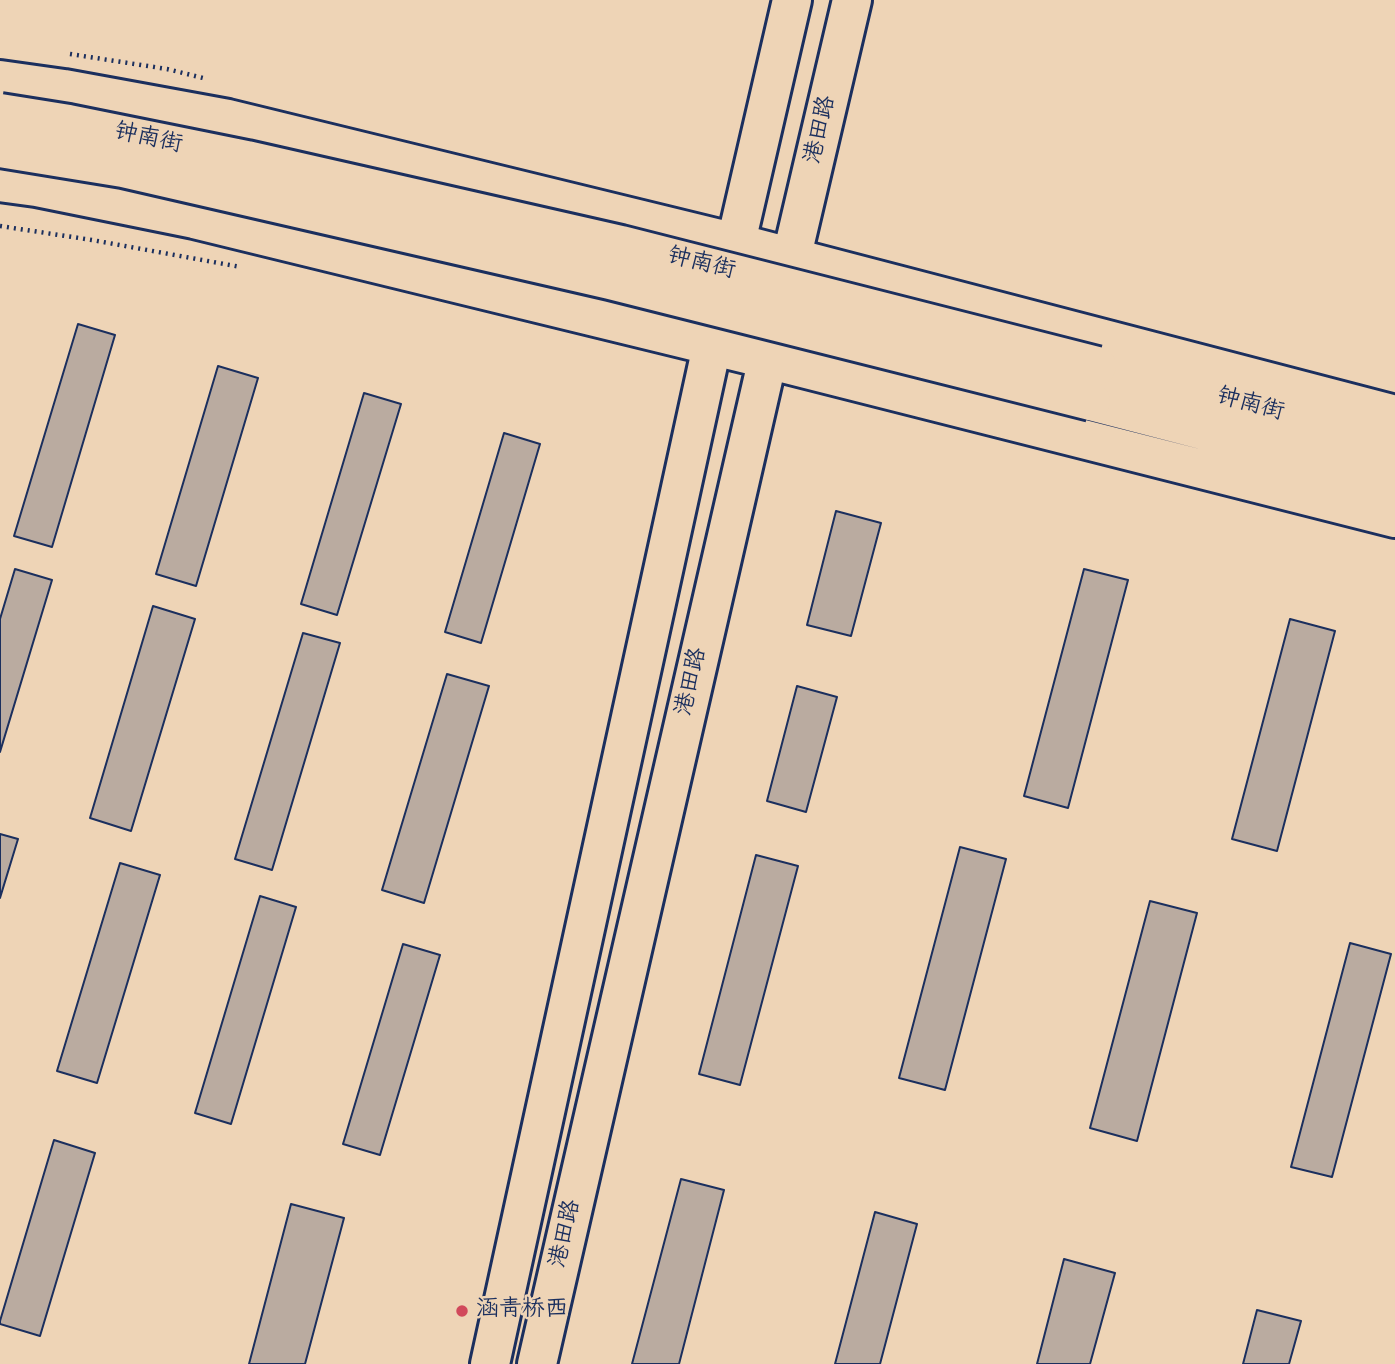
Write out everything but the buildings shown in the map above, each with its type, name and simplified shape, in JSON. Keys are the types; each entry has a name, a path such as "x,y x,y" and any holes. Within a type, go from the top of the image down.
{"main road":[{"name":"港田路","path":"490,1364 712,346 792,0"},
{"name":"港田路","path":"537,1364 852,0"},
{"path":"0,80 228,119 736,243 1395,415"},
{"name":"钟南街","path":"0,113 247,160 621,245 1094,383 1395,480"},
{"name":"钟南街","path":"0,148 123,168 569,271 1395,445"},
{"path":"0,183 36,187 194,219 767,359 1395,518"}],"place":[{"name":"涵青桥西","path":"462,1311"}]}
